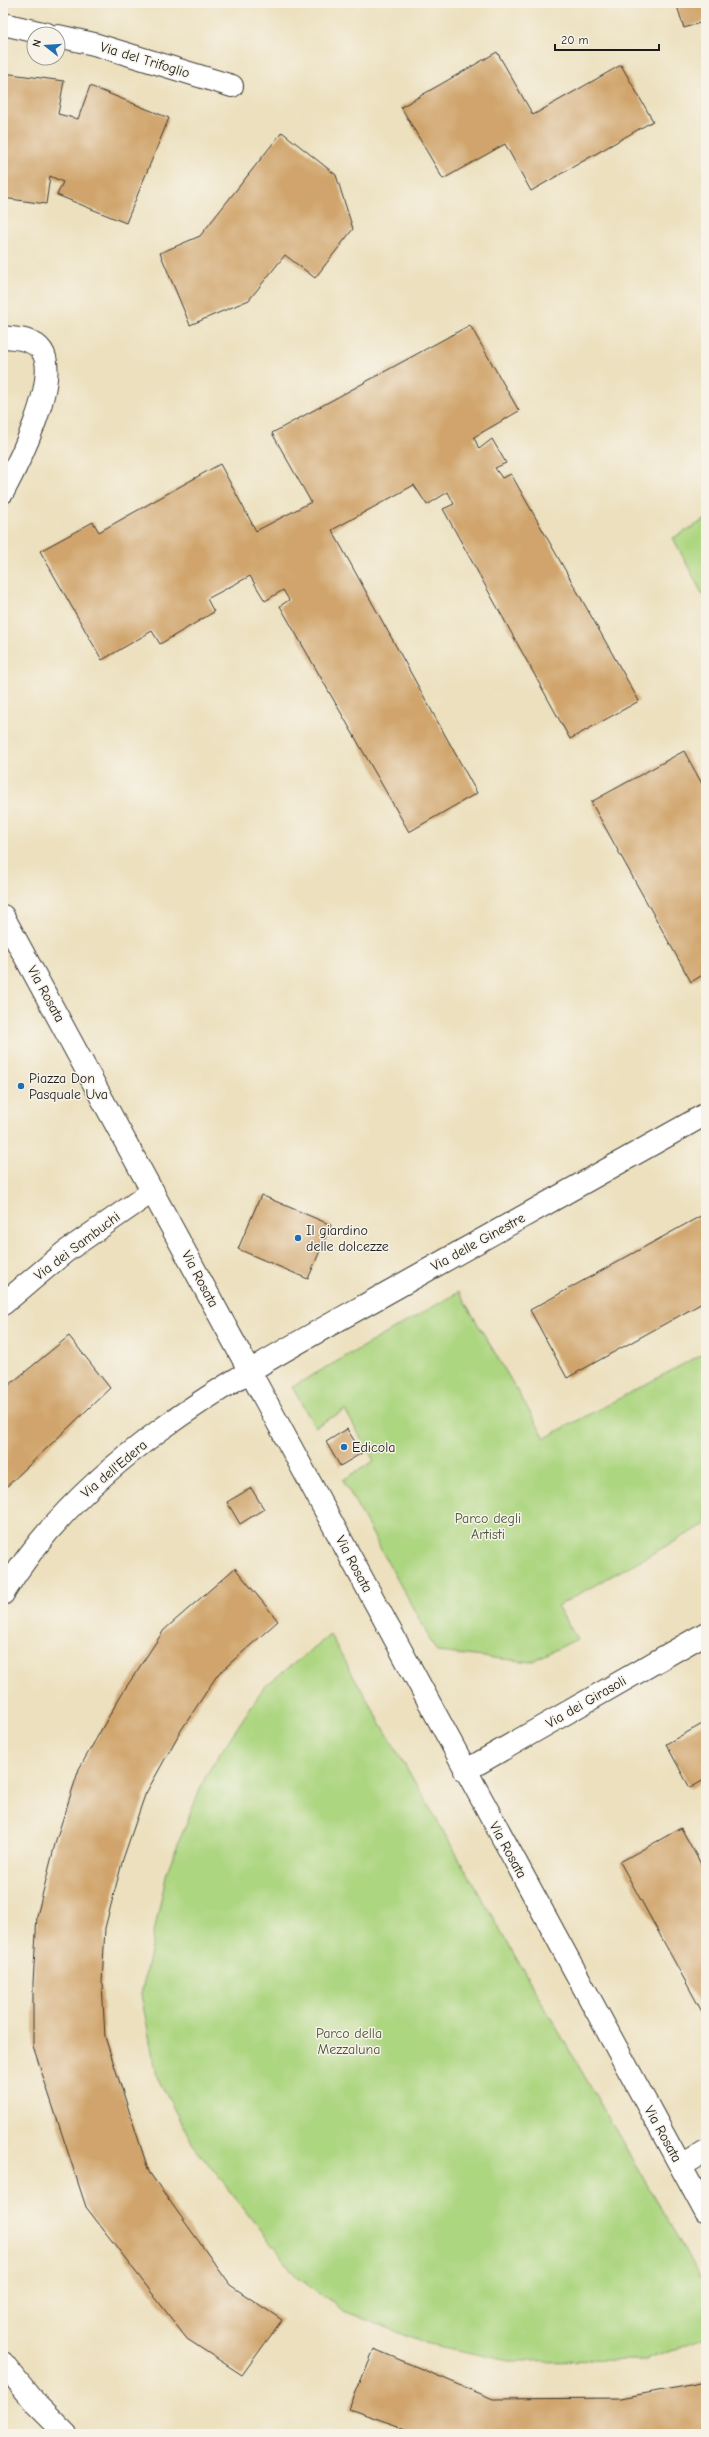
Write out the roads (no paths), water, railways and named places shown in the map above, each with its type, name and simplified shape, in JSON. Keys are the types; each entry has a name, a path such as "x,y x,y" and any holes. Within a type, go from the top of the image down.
{"street":[{"path":"3,24 26,29"},
{"name":"Via del Trifoglio","path":"66,38 94,44 232,86"},
{"path":"3,337 34,343 45,355 46,370 42,399 35,422 3,492"},
{"name":"Via Rosata","path":"3,916 153,1191 465,1771 706,2213"},
{"name":"Via delle Ginestre","path":"250,1371 706,1114"},
{"name":"Via dei Sambuchi","path":"3,1304 65,1252 153,1191"},
{"name":"Via dell'Edera","path":"3,1594 44,1536 84,1491 120,1460 250,1371"},
{"name":"Via dei Girasoli","path":"465,1771 706,1633"},
{"path":"681,2166 706,2151"},
{"path":"3,2363 37,2405 66,2434"}],"place":[{"name":"Piazza Don Pasquale Uva","path":"21,1086"},
{"name":"Il giardino delle dolcezze","path":"298,1238"},
{"name":"Edicola","path":"344,1447"}],"park label":[{"name":"Parco degli Artisti","path":"488,1526"},
{"name":"Parco della Mezzaluna","path":"349,2042"}]}
